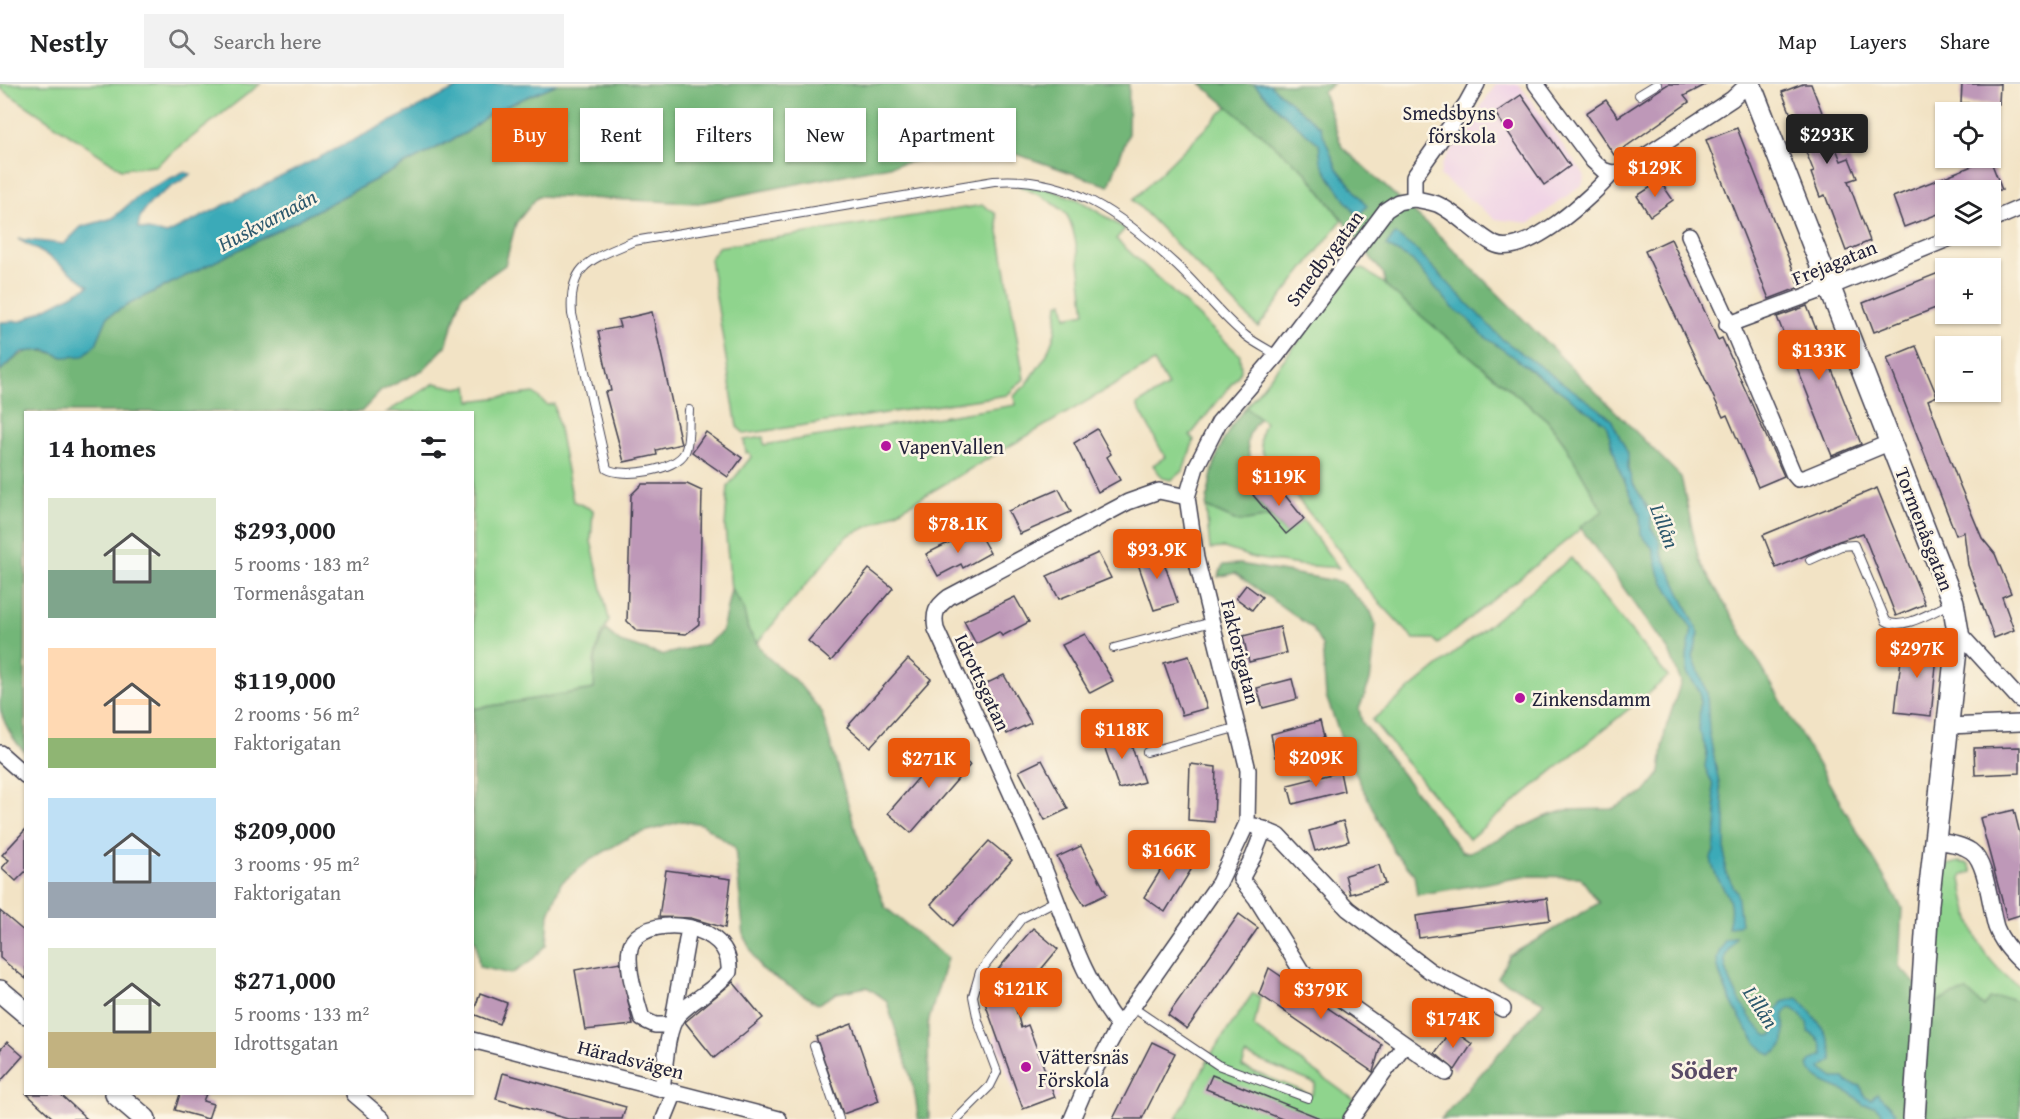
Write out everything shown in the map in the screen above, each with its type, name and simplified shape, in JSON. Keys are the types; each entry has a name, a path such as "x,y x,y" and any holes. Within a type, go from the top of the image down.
{"street":[{"path":"1477,84 1466,104 1414,177 1414,199 1438,205 1497,245 1511,246 1532,240 1595,192 1612,173"},
{"path":"1536,84 1593,161 1612,173 1621,172 1732,99 1749,84"},
{"name":"Tormenåsgatan","path":"1749,84 1953,603 1958,632 1935,841 1918,1036 1914,1119"},
{"name":"Smedbygatan","path":"1277,355 1386,210 1398,202 1414,199"},
{"path":"2001,216 2020,208"},
{"path":"1689,235 1792,473 1798,479 1891,442"},
{"name":"Frejagatan","path":"1728,325 1935,244"},
{"name":"Faktorigatan","path":"1072,1119 1087,1084 1119,1026 1220,883 1247,823 1248,770 1196,558 1187,496 1196,467 1219,422 1277,355"},
{"name":"Idrottsgatan","path":"1119,1026 1107,1010 1091,979 1011,792 936,629 934,616 938,606 949,597 1128,502 1159,490 1187,496"},
{"path":"1958,632 2020,700"},
{"path":"1948,726 2020,723"},
{"path":"0,753 24,774"},
{"path":"1247,823 1279,836 1348,909 1430,970 1503,1009"},
{"path":"1264,829 1241,879 1256,898 1302,972 1446,1073"},
{"path":"1935,841 1961,846 1974,853 1981,866 1996,928 2007,948 2020,961"},
{"path":"666,926 689,928 708,933 720,942 727,954 729,972 678,1015 672,1025 655,1025 642,1019 632,981 629,954 633,941 644,933 666,926"},
{"path":"664,1119 669,1090 672,1025 689,928"},
{"path":"0,991 24,1011"},
{"name":"Häradsvägen","path":"474,1041 779,1119"},
{"path":"1351,1119 1404,1045"},
{"path":"117,1095 145,1119"},
{"path":"355,1095 383,1119"}],"lane":[{"path":"1639,95 1657,84"},
{"path":"689,410 686,450 680,460 665,466 626,474 616,474 607,469 572,314 570,295 573,282 581,269 596,258 634,241 994,181 1018,179 1042,182 1096,201 1176,265 1247,337 1277,355"},
{"path":"1810,560 1841,546 1854,545 1886,621 1889,623 1905,623 1953,603"},
{"path":"1114,648 1212,622"},
{"path":"1147,752 1239,727"},
{"path":"957,1119 990,1086 997,1072 978,1021 973,996 980,972 1022,918 1057,900"},
{"path":"1132,1007 1218,1065 1308,1098"},
{"path":"814,1046 839,1119"}],"shaded area":[{"name":"Smedsbyns förskola","path":"1496,84 1519,84 1585,176 1582,185 1530,223 1495,219 1440,176 1442,164"},
{"name":"Vättersnäs Förskola","path":"1030,1022 1059,1098 1022,1112 993,1036"}],"green space":[{"path":"0,84 260,84 155,166 121,169 0,88"},
{"path":"557,84 1129,84 1128,135 1109,186 1016,154 1016,108 878,108 878,162 910,162 699,203 538,196 516,223 505,265 462,295 446,346 423,370 381,391 362,411 24,411 24,751 9,731 0,706 2,675 0,657 0,371 28,352 43,351 63,357 96,344 108,316 467,132 492,112 492,162 568,162 568,108 501,108"},
{"path":"1201,84 1333,84 1323,92 1342,147 1443,239 1681,477 1699,560 1902,908 1899,967 1935,1003 1967,991 1984,1007 1989,999 2008,998 2020,1002 2020,1119 1441,1119 1544,1002 1498,978 1509,956 1599,903 1580,877 1529,876 1417,895 1414,874 1394,852 1349,760 1326,696 1322,646 1312,628 1235,573 1218,577 1223,565 1240,564 1341,582 1371,612 1376,625 1370,681 1359,709 1362,722 1462,852 1470,852 1544,817 1566,810 1612,809 1644,793 1660,773 1665,731 1681,682 1670,653 1580,527 1603,511 1563,441 1547,420 1391,291 1385,284 1384,275 1306,172"},
{"path":"1228,106 1306,172 1342,220 1258,327 1133,200"},
{"path":"1029,182 1079,200 1125,229 1116,239 1240,355 1241,371 1190,436 1194,440 1183,471 1171,480 1162,478 1153,465 1165,457 1137,405 1168,386 1154,362 881,521 847,536 757,643 748,630 743,607 731,589 725,527 728,486 751,457 749,452 746,453 744,440 763,437 764,445 1016,405 1014,396 1027,384 1046,356 1055,333 1058,304 1063,302 1066,317 1085,313 1076,245 1069,220 1065,213 1054,204 1012,183"},
{"path":"983,205 996,214 1024,379 1007,395 745,434 737,427 710,259 718,247"},
{"path":"1356,269 1363,269 1385,284 1547,420 1563,441 1603,511 1438,644 1433,639 1414,639 1364,586 1345,558 1264,456 1260,439 1265,423 1246,407"},
{"path":"435,383 457,388 468,386 470,401 534,393 547,405 554,404 573,501 593,510 591,541 609,620 599,640 594,661 595,689 474,709 474,411 389,411"},
{"path":"1246,407 1259,419 1247,443 1252,460 1241,470 1258,490 1253,495 1271,517 1239,522 1206,507 1218,454 1229,430"},
{"path":"1206,507 1239,522 1271,517 1285,533 1303,520 1339,568 1254,558 1224,548 1210,549"},
{"name":"Zinkensdamm","path":"1571,558 1668,677 1469,839 1372,720"},
{"path":"731,589 743,607 748,630 765,655 798,683 821,711 856,831 885,907 947,958 928,1023 929,1119 918,1119 914,1090 887,1001 867,987 837,993 818,1004 761,969 744,937 735,848 702,824 682,821 631,836 590,860 561,883 549,914 547,945 530,962 511,974 479,967 474,940 474,709 594,689 597,651 606,630 620,642 662,655 707,644 722,631"},
{"path":"1959,862 1969,864 1972,872 1963,875 1961,879 1968,913 1978,940 1994,964 2020,987 2020,1002 2008,998 1984,1007 1928,1011 1940,878 1947,865"},
{"path":"1253,993 1260,997 1254,1027 1357,1102 1347,1119 1176,1119 1212,1053","holes":["1246,1055 1316,1084 1312,1095 1242,1067"]}],"water":[{"name":"Huskvarnaån","path":"465,84 557,84 501,108 492,108 492,112 467,132 108,316 96,344 83,356 63,357 46,350 22,352 0,371 0,322 22,321 89,286 48,256 18,239 64,244 81,227 113,218 143,192 183,172 191,174 150,203 140,219 138,228 167,234"},
{"path":"1254,84 1269,84 1320,127 1337,168 1367,206 1358,217 1330,178 1321,161 1319,144 1281,112"},
{"path":"1395,234 1416,250 1502,339 1611,419 1628,454 1628,469 1632,482 1651,513 1651,528 1660,541 1661,552 1699,633 1693,657 1707,693 1709,732 1725,814 1725,871 1737,893 1741,924 1728,928 1730,905 1711,858 1714,851 1717,817 1712,783 1705,767 1707,752 1699,730 1700,692 1687,673 1687,655 1692,629 1660,576 1653,549 1641,534 1640,514 1620,472 1606,424 1481,334 1468,319 1453,308 1412,260 1386,246"},
{"path":"1736,937 1726,955 1726,966 1740,1000 1761,1031 1768,1036 1773,1035 1777,1010 1782,1002 1798,998 1821,1026 1830,1043 1832,1061 1820,1068 1834,1078 1844,1078 1848,1083 1861,1086 1865,1097 1871,1100 1877,1093 1895,1112 1894,1119 1886,1119 1875,1106 1863,1105 1850,1093 1826,1083 1813,1073 1808,1066 1811,1061 1823,1055 1822,1047 1817,1038 1808,1032 1808,1023 1794,1009 1789,1008 1784,1014 1785,1038 1777,1051 1771,1055 1754,1039 1737,1013 1723,984 1717,961 1724,941"}],"building":[{"path":"1668,84 1707,84 1684,96 1689,102 1614,155 1586,113 1606,100 1618,117"},
{"path":"1803,84 1811,84 1841,161 1849,158 1857,178 1848,181 1870,241 1846,251 1825,195 1820,197 1811,173 1814,172 1782,92"},
{"path":"1962,84 2000,84 1999,102 1961,102"},
{"path":"1521,95 1570,166 1544,185 1495,113"},
{"path":"1737,128 1800,287 1769,299 1706,140"},
{"path":"1967,168 1993,168 1998,180 1936,180"},
{"path":"1660,181 1673,200 1650,216 1637,196"},
{"path":"1935,181 1935,215 1904,227 1893,197"},
{"path":"1671,239 1718,340 1722,338 1784,476 1758,487 1727,415 1723,417 1645,251"},
{"path":"1935,274 1935,308 1874,332 1863,303"},
{"path":"1807,306 1861,444 1832,456 1777,317"},
{"path":"652,312 681,444 656,450 657,455 624,462 605,392 611,391 598,331 620,327 618,320"},
{"path":"1916,346 1935,391 1935,397 1928,400 1958,481 1982,538 1995,554 2011,593 2002,597 2014,630 1994,638 1968,565 1964,532 1956,535 1887,358"},
{"path":"1097,429 1111,454 1107,457 1120,480 1098,492 1074,443"},
{"path":"706,432 742,458 728,477 692,452"},
{"path":"1272,479 1304,519 1286,534 1253,495"},
{"path":"642,484 687,484 702,491 699,624 686,634 637,631 627,621 631,495"},
{"path":"1877,488 1925,604 1896,616 1863,533 1776,568 1763,535"},
{"path":"1059,489 1071,512 1020,534 1008,511"},
{"path":"978,532 990,553 963,568 961,564 938,576 926,554 952,541 954,545"},
{"path":"1160,551 1178,603 1154,610 1136,558"},
{"path":"1098,553 1111,578 1059,599 1047,576"},
{"path":"869,569 893,588 831,661 808,641"},
{"path":"1246,585 1262,597 1252,610 1236,598"},
{"path":"1015,597 1029,622 1002,636 999,632 976,644 964,621"},
{"path":"1280,627 1286,653 1249,662 1243,636"},
{"path":"1085,634 1113,681 1090,693 1062,645"},
{"path":"1903,642 1938,646 1931,716 1895,712"},
{"path":"1189,656 1207,708 1182,715 1164,663"},
{"path":"908,659 931,679 870,747 847,727"},
{"path":"1004,675 1031,723 1007,734 981,686"},
{"path":"1292,679 1297,699 1263,708 1257,688"},
{"path":"1320,721 1324,738 1309,742 1310,748 1275,757 1271,734"},
{"path":"1126,730 1144,782 1119,789 1101,737"},
{"path":"946,746 970,765 911,833 888,813"},
{"path":"2020,747 2020,773 1975,775 1974,748"},
{"path":"1042,760 1068,809 1045,820 1019,771"},
{"path":"1190,764 1216,767 1214,822 1188,820"},
{"path":"1340,772 1344,791 1293,804 1288,785"},
{"path":"2014,810 2020,834 2020,915 2007,919 1980,818"},
{"path":"1343,821 1349,841 1315,851 1309,831"},
{"path":"24,831 24,873 16,881 2,868 9,860 2,855"},
{"path":"989,841 1012,860 953,926 931,904"},
{"path":"1081,846 1107,894 1084,905 1057,857"},
{"path":"1173,850 1194,865 1165,912 1144,897"},
{"path":"1379,865 1385,884 1350,894 1345,875"},
{"path":"666,870 731,879 725,928 691,918 659,917"},
{"path":"1547,898 1550,920 1419,938 1416,916"},
{"path":"0,911 24,931 24,977 0,958"},
{"path":"1239,914 1258,928 1187,1029 1168,1015"},
{"path":"1033,928 1058,949 1014,1002 1021,1028 1028,1025 1055,1097 1023,1109 984,1000 1002,979 995,973"},
{"path":"620,962 633,1025 585,1030 575,970"},
{"path":"1269,968 1381,1044 1373,1072 1259,994"},
{"path":"733,982 763,1018 714,1058 685,1022"},
{"path":"480,993 507,1003 499,1024 474,1014"},
{"path":"852,1024 879,1101 843,1114 816,1037"},
{"path":"1451,1029 1472,1044 1455,1070 1435,1053"},
{"path":"7,1042 23,1056 0,1082 0,1050"},
{"path":"1152,1042 1175,1053 1142,1119 1113,1119"},
{"path":"503,1073 626,1107 622,1119 568,1119 496,1099"},
{"path":"1212,1075 1320,1119 1282,1119 1206,1089"},
{"path":"28,1095 61,1095 87,1119 54,1119"},
{"path":"180,1095 206,1095 203,1101 213,1104 208,1119 175,1110"}],"place":[{"name":"Smedsbyns förskola","path":"1508,124"},
{"name":"VapenVallen","path":"886,446"},
{"name":"Zinkensdamm","path":"1520,698"},
{"name":"Vättersnäs Förskola","path":"1026,1067"}],"district":[{"name":"Söder","path":"1704,1069"}],"water label":[{"name":"Lillån","path":"1665,526"},
{"name":"Lillån","path":"1761,1007"}]}
